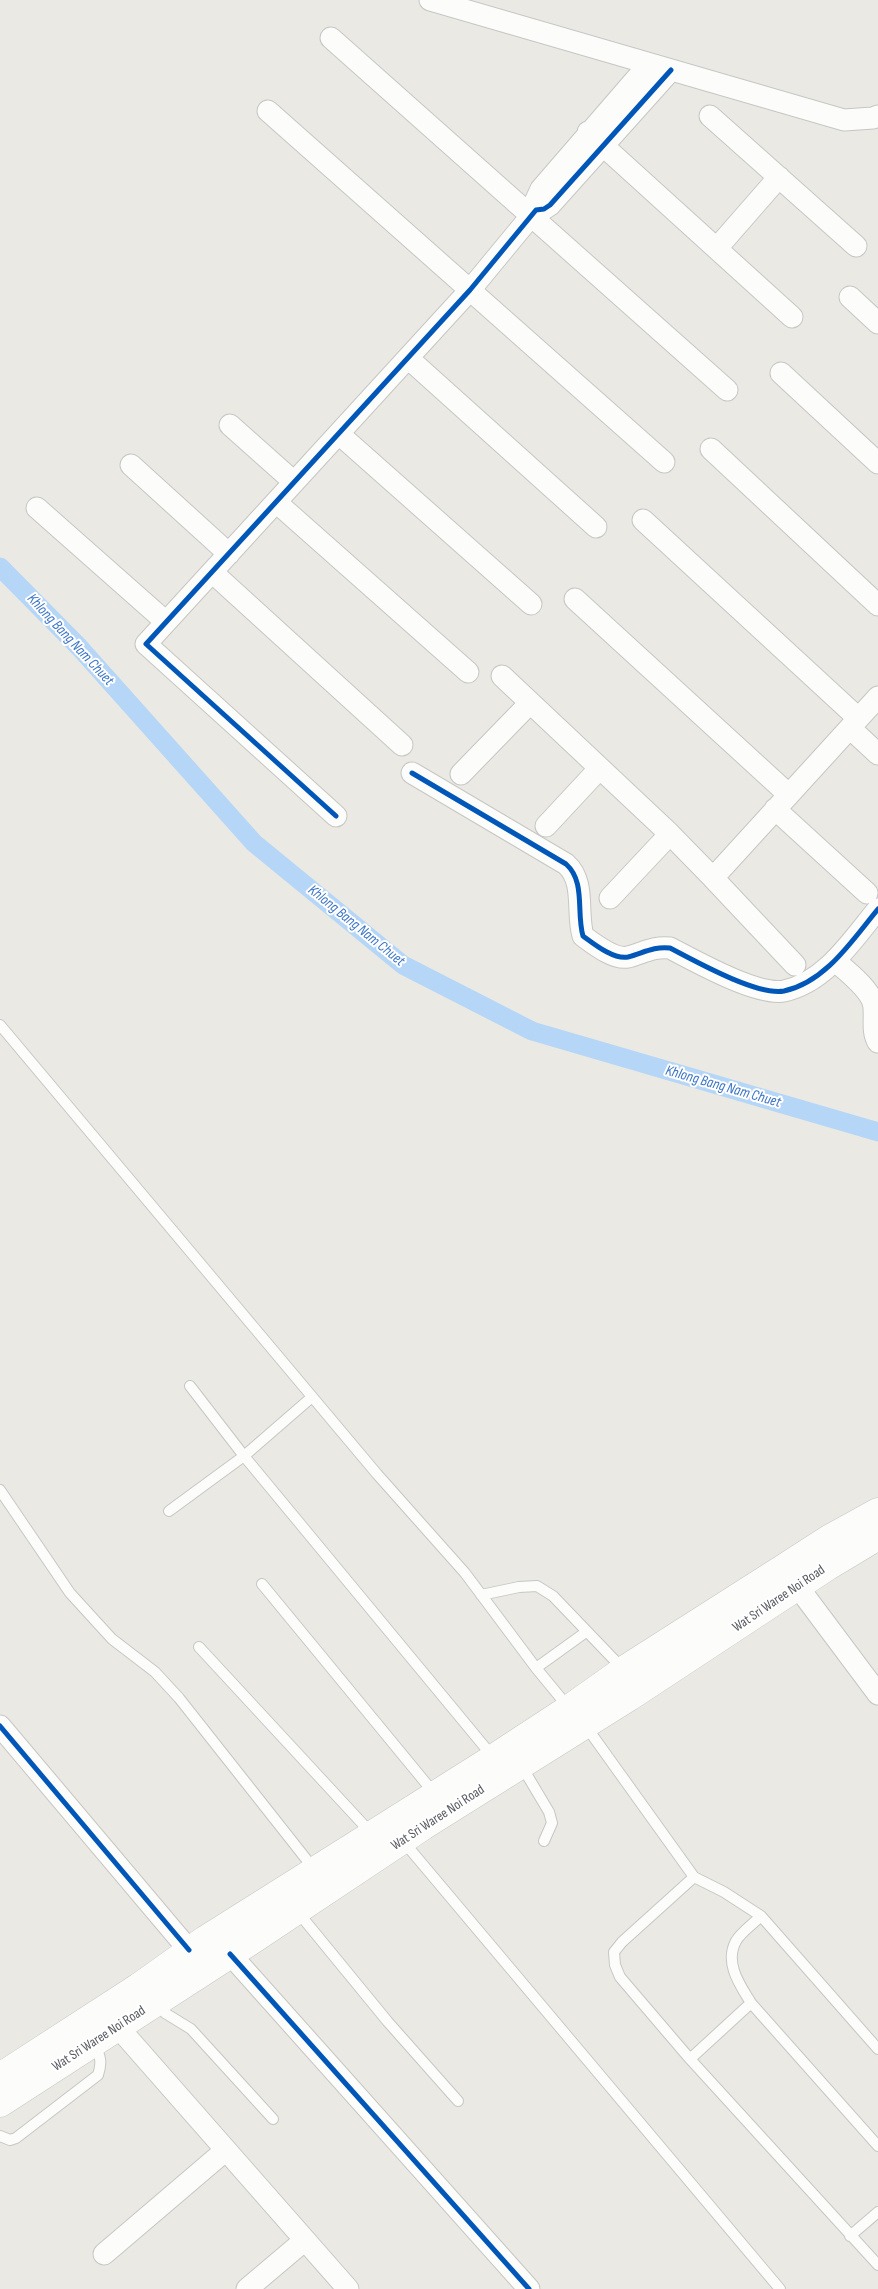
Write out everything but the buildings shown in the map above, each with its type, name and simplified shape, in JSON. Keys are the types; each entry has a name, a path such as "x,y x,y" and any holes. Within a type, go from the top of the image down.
{"main road":[{"name":"Wat Sri Waree Noi Road","path":"0,2077 140,1986 197,1961 230,1954 402,1840 521,1765 577,1717 624,1670 822,1544 878,1512"},
{"name":"Wat Sri Waree Noi Road","path":"0,2102 155,2002 197,1961 315,1870 494,1758 577,1717 798,1587 878,1536"}],"street":[{"path":"430,0 844,120 878,116"},
{"path":"331,38 534,213 727,390"},
{"path":"336,816 146,644 470,290 534,213 550,205 649,64"},
{"path":"596,138 672,70"},
{"path":"268,111 664,462"},
{"path":"710,116 856,246"},
{"path":"596,138 792,317"},
{"path":"717,248 779,176"},
{"path":"850,297 878,323"},
{"path":"408,358 596,527"},
{"path":"781,373 878,463"},
{"path":"230,424 294,482"},
{"path":"339,434 531,604"},
{"path":"711,449 878,605"},
{"path":"131,465 229,554"},
{"path":"276,502 468,672"},
{"path":"37,508 166,622"},
{"path":"643,520 854,723 878,754"},
{"path":"212,572 402,746"},
{"path":"412,773 566,864 573,870 578,878 580,926 583,936 618,957 627,957 661,947 670,948 753,987 783,991 809,980 835,961 872,901 781,801 575,599"},
{"path":"502,676 670,834 794,965"},
{"path":"713,878 781,801 878,697"},
{"path":"462,774 530,703"},
{"path":"546,826 600,768"},
{"path":"610,898 670,834"},
{"path":"835,961 854,978 874,1005 874,1030 878,1042"},
{"path":"798,1587 878,1694"},
{"path":"0,1726 197,1961"},
{"path":"230,1954 529,2289"},
{"path":"118,2027 348,2289"},
{"path":"104,2254 226,2150"},
{"path":"247,2289 305,2240"}],"lane":[{"path":"0,1025 377,1474 465,1573 536,1668 577,1717 694,1877 724,1892 761,1916 878,2049"},
{"path":"190,1386 244,1456 494,1758"},
{"path":"169,1511 244,1456 312,1397"},
{"path":"0,1490 70,1593 112,1639 155,1672 180,1698 315,1870"},
{"path":"262,1584 435,1794"},
{"path":"481,1595 518,1587 537,1586 553,1596 624,1670"},
{"path":"536,1668 586,1632"},
{"path":"199,1647 373,1835"},
{"path":"521,1765 549,1812 552,1823 544,1841"},
{"path":"402,1840 780,2289"},
{"path":"694,1877 622,1942 614,1952 615,1965 620,1977 690,2059 878,2265"},
{"path":"296,1910 388,2022 458,2101"},
{"path":"761,1916 737,1940 733,1949 732,1968 751,2003 878,2146"},
{"path":"155,2002 165,2012 191,2029 273,2118"},
{"path":"690,2059 751,2003"},
{"path":"0,2136 10,2140 16,2138 98,2075 102,2065 100,2054 93,2043"},
{"path":"850,2236 878,2212"}],"waterway":[{"name":"Khlong Bang Nam Chuet","path":"0,567 79,647 254,843 403,965 532,1031 878,1132"}],"cycle path":[{"path":"336,816 146,644 470,290 536,210 544,209 550,205 671,70"},
{"path":"412,773 566,864 576,879 583,936 604,951 617,956 628,957 654,949 670,948 710,969 743,983 772,991 784,991 813,979 826,969 848,946 878,909"},
{"path":"0,1726 189,1950"},
{"path":"230,1954 529,2289"}]}
